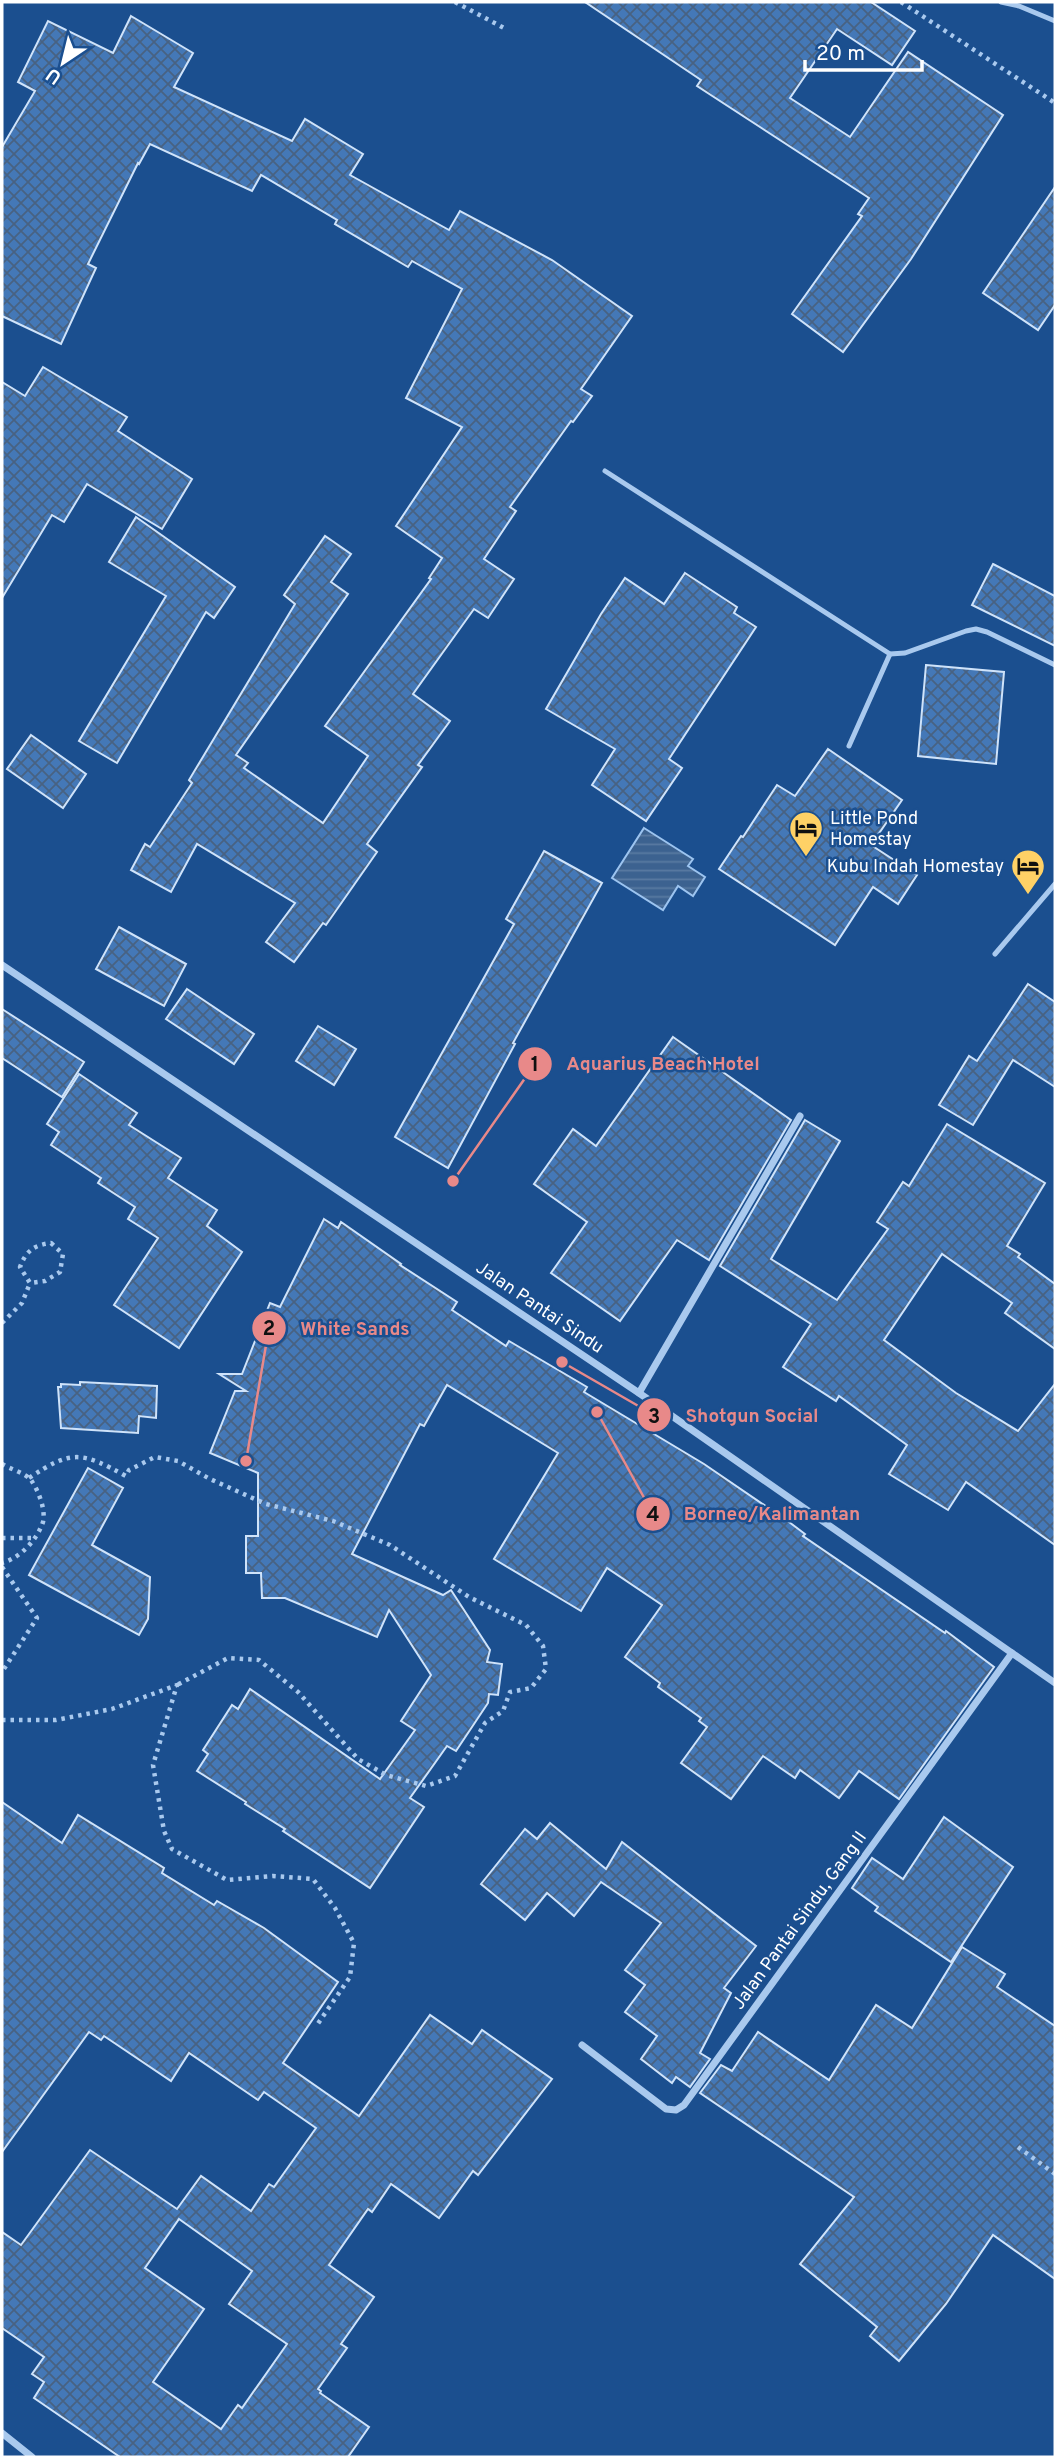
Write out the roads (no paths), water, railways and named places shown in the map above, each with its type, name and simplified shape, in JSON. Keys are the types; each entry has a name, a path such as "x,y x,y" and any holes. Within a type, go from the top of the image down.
{"street":[{"name":"Jalan Pantai Sindu","path":"2,965 639,1392 1055,1683"},
{"path":"639,1392 800,1116"},
{"name":"Jalan Pantai Sindu, Gang II","path":"582,2045 666,2109 676,2110 684,2105 1013,1653"},
{"path":"2,2433 32,2457"}],"lane":[{"path":"1001,2 1019,6 1055,21"},
{"path":"606,471 890,654 905,653 976,629 1055,665"},
{"path":"849,746 890,654"},
{"path":"995,954 1055,884"}],"water":[{"path":"644,828 693,859 688,866 705,877 693,896 678,886 663,910 612,878"}],"place":[{"name":"Little Pond Homestay","path":"806,858"},
{"name":"Kubu Indah Homestay","path":"1028,896"},
{"name":"Aquarius Beach Hotel","path":"453,1181"},
{"name":"Shotgun Social","path":"562,1362"},
{"name":"Borneo/Kalimantan","path":"597,1412"},
{"name":"White Sands","path":"246,1461"}]}
